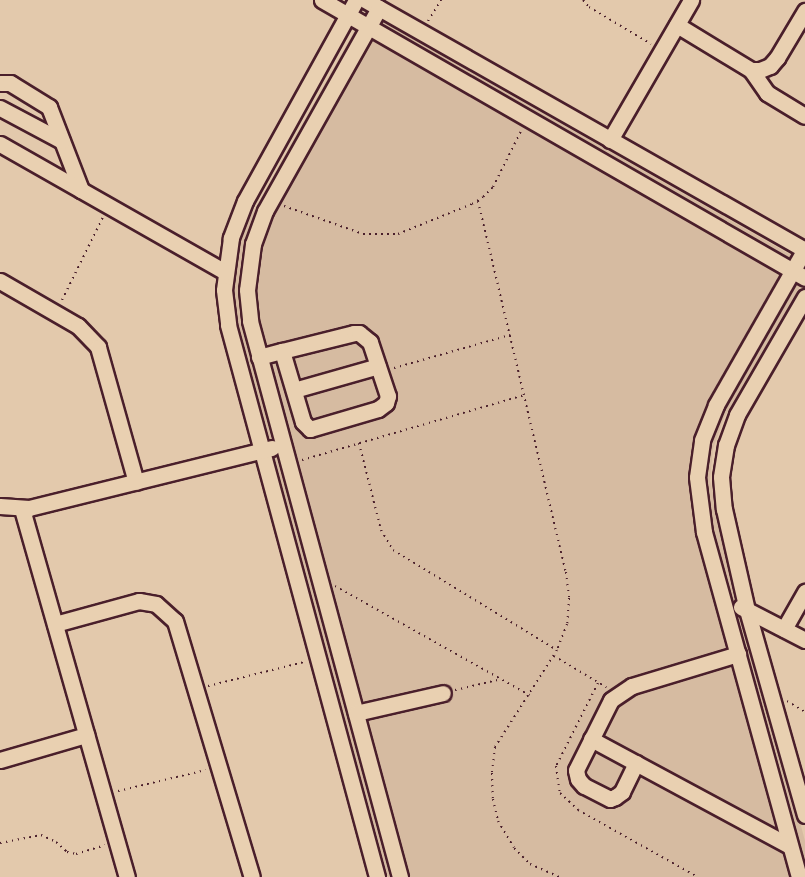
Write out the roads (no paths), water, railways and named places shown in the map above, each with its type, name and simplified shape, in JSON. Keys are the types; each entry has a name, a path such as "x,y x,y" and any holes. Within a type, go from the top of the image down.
{"street":[{"path":"322,0 799,274"},
{"path":"356,0 245,201 231,238 225,272 228,325 377,877"},
{"path":"610,140 691,0"},
{"path":"400,877 259,357 250,321 247,274 255,236 270,201 368,27 372,4 805,250 799,274 716,405 702,440 698,468 698,496 704,532 799,877"},
{"path":"751,70 765,69 774,63 805,10"},
{"path":"677,25 751,70 767,93 805,116"},
{"path":"0,83 10,82 46,104 51,110 81,190"},
{"path":"0,108 62,141"},
{"path":"0,144 225,272"},
{"path":"0,281 89,335 102,354 136,482"},
{"path":"805,297 737,415 722,461 724,509 747,610 805,815"},
{"path":"259,357 282,351 359,333 368,338 388,396 383,406 313,430 303,422 282,351"},
{"path":"294,390 379,369"},
{"path":"0,506 22,509 283,445"},
{"path":"22,509 127,877"},
{"path":"784,629 805,592"},
{"path":"722,597 805,640"},
{"path":"55,624 139,601 156,604 170,614 179,629 252,877"},
{"path":"636,764 622,792 610,799 584,786 576,770 605,708 617,694 632,686 738,654"},
{"path":"356,713 443,693"},
{"path":"0,760 86,735"},
{"path":"591,739 790,846"},
{"path":"348,771 370,766"}]}
